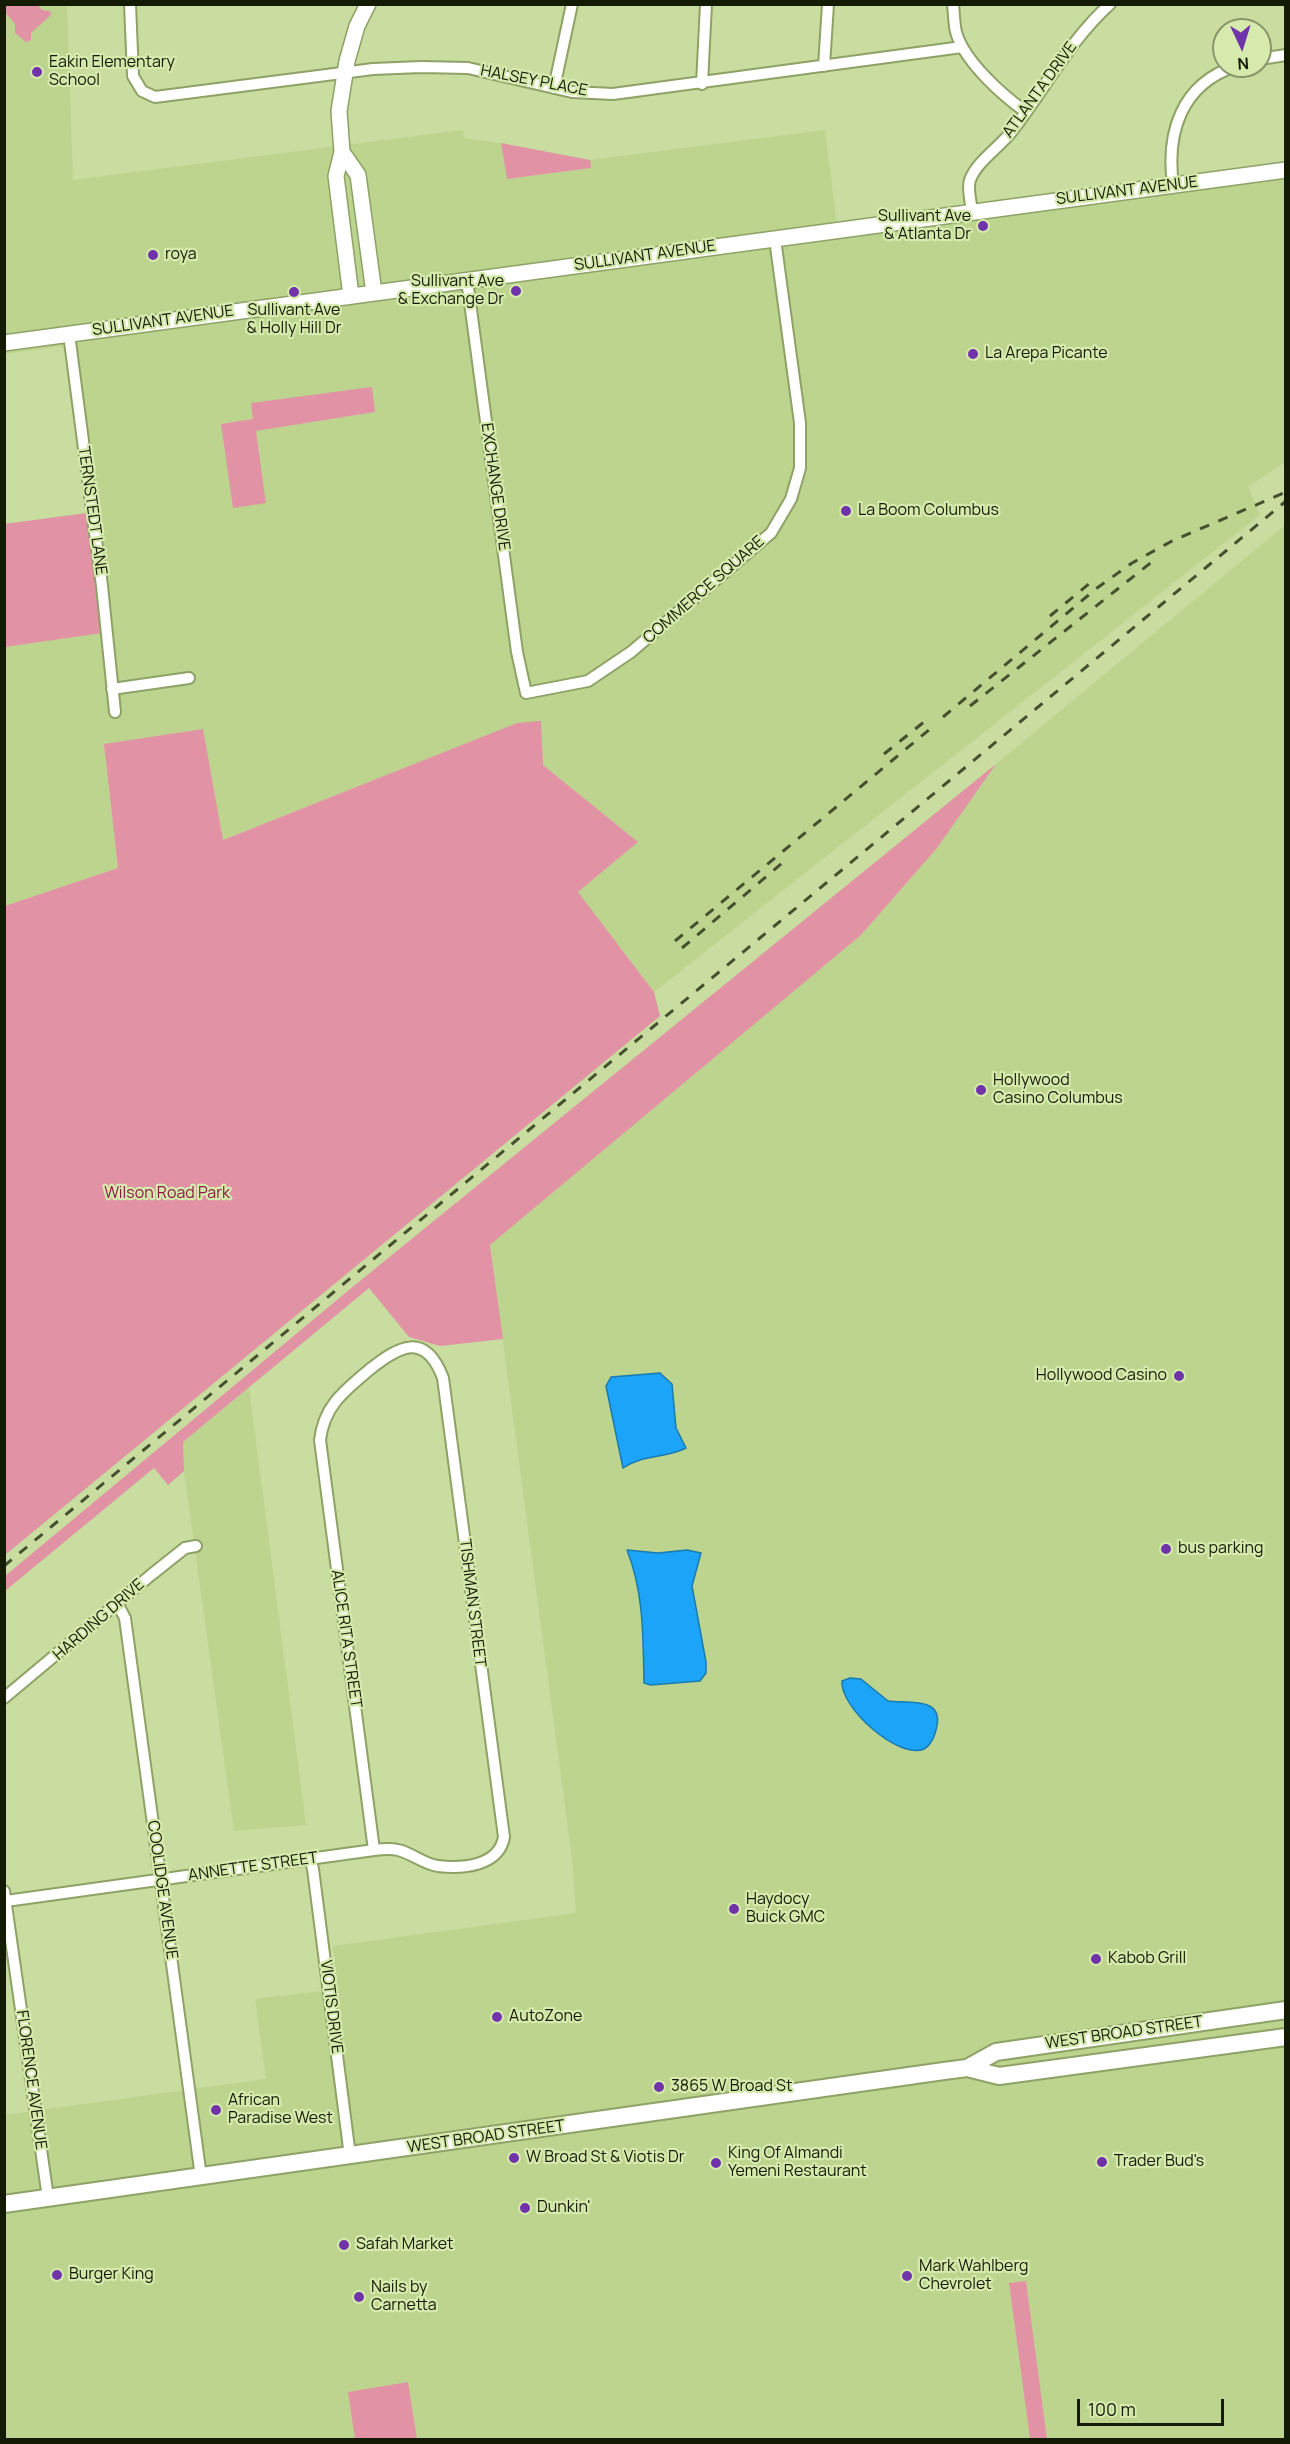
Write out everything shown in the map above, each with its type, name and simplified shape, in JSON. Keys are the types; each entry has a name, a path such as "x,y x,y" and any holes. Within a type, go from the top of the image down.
{"main road":[{"path":"351,296 336,176 342,152 339,111 344,73 357,26 368,4"},
{"path":"342,152 358,175 374,293"},
{"name":"SULLIVANT AVENUE","path":"4,343 1286,170"},
{"name":"WEST BROAD STREET","path":"4,2204 967,2068 996,2052 1286,2010"},
{"name":"WEST BROAD STREET","path":"967,2068 999,2076 1286,2037"}],"street":[{"name":"HALSEY PLACE","path":"130,4 133,75 142,91 155,97 166,98 344,73 421,67 468,68 572,92 613,94 702,84 962,47"},
{"path":"554,88 572,4"},
{"path":"702,84 706,4"},
{"path":"824,66 828,4"},
{"path":"953,4 956,31 962,47 1004,96 1026,112"},
{"name":"ATLANTA DRIVE","path":"972,211 969,185 971,178 1026,112 1067,51 1092,21 1110,4"},
{"path":"1173,185 1169,159 1175,123 1184,108 1206,82 1214,78"},
{"name":"COMMERCE SQUARE","path":"526,693 588,681 631,652 771,533 791,499 800,468 800,423 775,239"},
{"name":"EXCHANGE DRIVE","path":"467,280 517,652 526,693"},
{"name":"TERNSTEDT LANE","path":"69,334 102,586 115,712"},
{"path":"112,689 189,678"},
{"name":"ALICE RITA STREET","path":"374,1850 322,1463 321,1428 330,1406 342,1392 389,1353 410,1346 427,1352"},
{"name":"TISHMAN STREET","path":"427,1352 437,1363 443,1378 504,1837 502,1847 496,1856"},
{"name":"HARDING DRIVE","path":"4,1698 185,1548 196,1546"},
{"name":"COOLIDGE AVENUE","path":"118,1605 125,1618 201,2177"},
{"name":"ANNETTE STREET","path":"5,1896 161,1879 374,1850 399,1850 438,1866 483,1862 496,1856"},
{"name":"VIOTIS DRIVE","path":"310,1859 314,1869 350,2156"},
{"name":"FLORENCE AVENUE","path":"5,1896 48,2198"}],"shaded area":[{"path":"5,5 67,5 73,180 463,130 464,138 501,143 507,179 591,168 590,160 825,130 838,233 1285,173 1285,462 1248,487 1260,515 654,992 578,892 638,842 543,765 541,722 517,723 222,840 203,729 104,744 118,868 5,906 4,647 102,633 65,346 5,354","holes":["372,388 374,412 256,431 266,503 221,424 253,419 252,403"]},
{"path":"1285,525 1285,2439 1047,2439 1026,2281 1009,2283 1030,2439 417,2439 408,2383 348,2392 355,2439 5,2439 4,2115 266,2079 255,1999 338,1989 333,1946 576,1913 572,1858 490,1245 861,935 937,848 996,764"},
{"path":"249,1388 306,1825 234,1831 184,1471 183,1442"}],"green space":[{"path":"4,5 38,5 42,10 50,11 51,15 31,33 31,40 26,42 15,33 15,24 5,12"},
{"path":"501,143 590,160 591,168 507,179"},
{"path":"372,387 375,412 256,431 266,503 233,508 221,424 253,419 251,403"},
{"path":"87,513 102,633 5,647 4,524"},
{"name":"Wilson Road Park","path":"541,721 543,765 638,842 578,892 654,992 660,1016 5,1555 5,906 118,868 104,744 203,729 223,840 517,723"},
{"path":"996,764 937,848 861,935 490,1245 503,1339 440,1346 409,1337 369,1288 183,1442 184,1471 168,1485 154,1468 5,1591 5,1576 355,1285"},
{"path":"1026,2281 1047,2439 1030,2439 1009,2283"},
{"path":"408,2382 417,2439 355,2439 348,2392"}],"water":[{"path":"660,1373 672,1384 676,1428 686,1448 639,1461 623,1468 606,1386 611,1377"},
{"path":"627,1550 658,1553 687,1550 701,1553 692,1586 706,1662 706,1673 700,1681 651,1685 644,1683 640,1599"},
{"path":"850,1678 861,1679 888,1701 914,1702 930,1706 938,1719 930,1743 924,1749 913,1750 900,1747 873,1729 850,1705 844,1692 842,1681"}],"railway":[{"path":"943,717 1097,588 1132,563 1172,541 1286,492"},
{"path":"4,1566 1286,501"},
{"path":"970,706 1158,557"},
{"path":"1050,616 1090,583"},
{"path":"884,754 924,722"},
{"path":"675,941 930,729"},
{"path":"682,948 787,859"}],"place":[{"name":"Eakin Elementary School","path":"37,72"},
{"name":"Sullivant Ave & Atlanta Dr","path":"983,226"},
{"name":"roya","path":"153,255"},
{"name":"Sullivant Ave & Exchange Dr","path":"516,291"},
{"name":"Sullivant Ave & Holly Hill Dr","path":"294,292"},
{"name":"La Arepa Picante","path":"973,354"},
{"name":"La Boom Columbus","path":"846,511"},
{"name":"Hollywood Casino Columbus","path":"981,1090"},
{"name":"Hollywood Casino","path":"1179,1376"},
{"name":"bus parking","path":"1166,1549"},
{"name":"Haydocy Buick GMC","path":"734,1909"},
{"name":"Kabob Grill","path":"1096,1959"},
{"name":"AutoZone","path":"497,2017"},
{"name":"3865 W Broad St","path":"659,2087"},
{"name":"African Paradise West","path":"216,2110"},
{"name":"W Broad St & Viotis Dr","path":"514,2158"},
{"name":"Trader Bud's","path":"1102,2162"},
{"name":"King Of Almandi Yemeni Restaurant","path":"716,2163"},
{"name":"Dunkin'","path":"525,2208"},
{"name":"Safah Market","path":"344,2245"},
{"name":"Burger King","path":"57,2275"},
{"name":"Mark Wahlberg Chevrolet","path":"907,2276"},
{"name":"Nails by Carnetta","path":"359,2297"}]}
